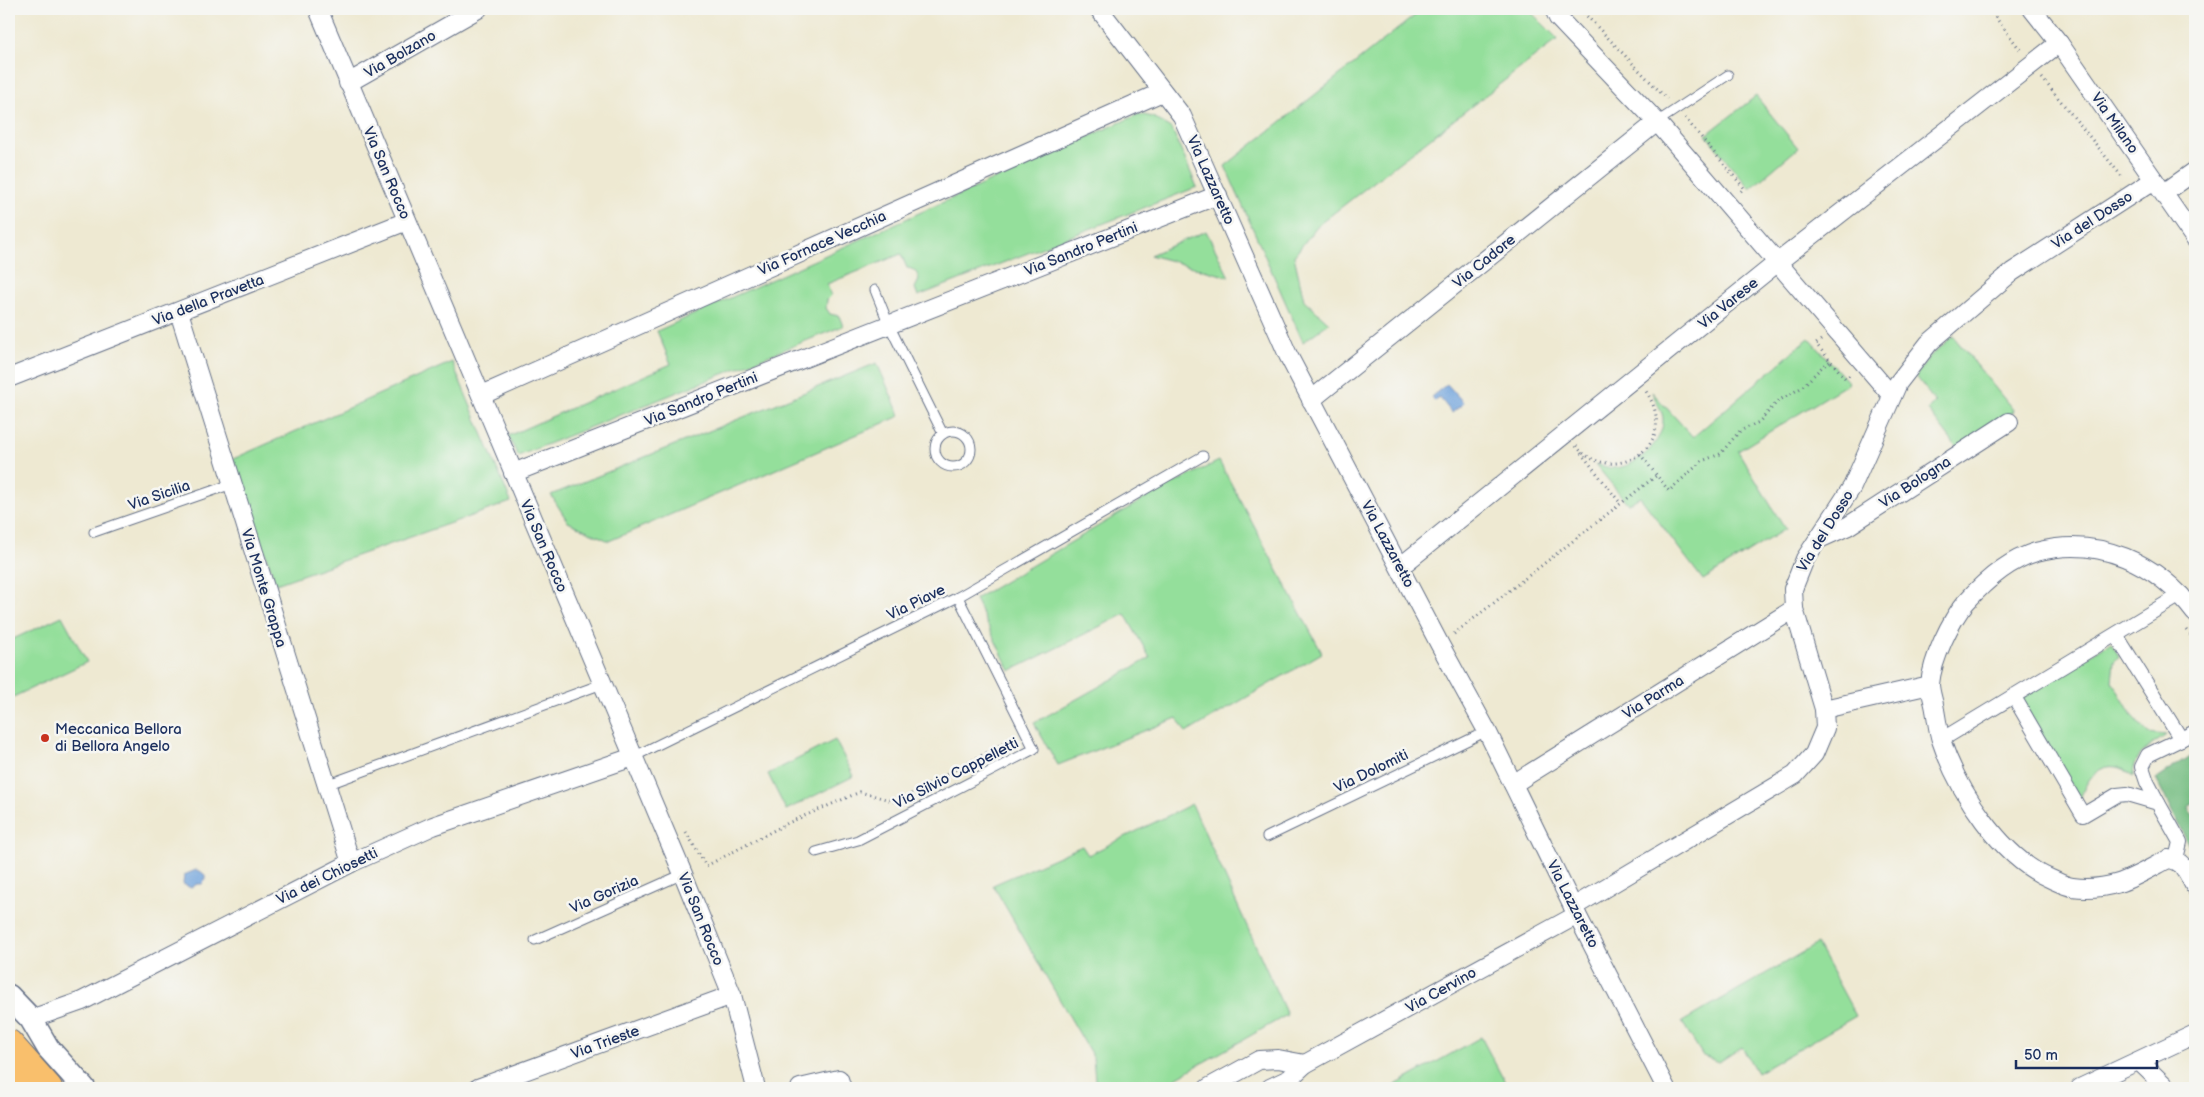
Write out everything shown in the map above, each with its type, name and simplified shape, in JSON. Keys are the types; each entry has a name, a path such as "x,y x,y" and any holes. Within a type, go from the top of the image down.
{"highway":[{"path":"9,1044 48,1088"},
{"path":"9,1080 16,1088"}],"street":[{"name":"Via San Rocco","path":"318,9 602,684 669,838 732,995 756,1088"},
{"name":"Via Bolzano","path":"348,83 478,9"},
{"name":"Via Lazzaretto","path":"1099,9 1182,116 1288,355 1440,646 1487,731 1575,911 1666,1088"},
{"path":"1554,9 1558,18 1657,122 1892,396"},
{"name":"Via Milano","path":"2032,9 2059,43 2195,240"},
{"name":"Via Varese","path":"1400,567 1778,262 2059,43"},
{"name":"Via Fornace Vecchia","path":"482,395 1162,92"},
{"name":"Via Cadore","path":"1311,400 1657,122"},
{"name":"Via del Dosso","path":"1575,911 1795,775 1814,754 1825,728 1824,709 1794,609 1793,589 1798,573 1852,487 1892,396 1912,362 1929,343 2005,278 2134,193 2159,186 2195,171"},
{"name":"Via Sandro Pertini","path":"513,473 1218,195"},
{"name":"Via della Pravetta","path":"9,378 407,221"},
{"name":"Via Monte Grappa","path":"179,312 351,863"},
{"name":"Via Bologna","path":"1819,539 1848,526 2009,422"},
{"path":"2195,613 2175,598 2152,570 2123,555 2096,548 2066,548 2035,552 2010,565 1982,585 1958,612 1941,643 1930,685 1941,740 1978,814 2009,851 2036,872 2071,887 2116,886 2168,859 2176,859 2184,866 2195,887"},
{"path":"1941,740 2175,598"},
{"name":"Via Parma","path":"1513,784 1794,609"},
{"path":"2116,635 2181,739"},
{"path":"1824,709 1930,685"},
{"path":"2014,697 2083,815 2117,795 2127,794 2158,803"},
{"path":"2176,859 2180,842 2147,782 2142,767 2148,755 2195,732"},
{"name":"Via dei Chiosetti","path":"31,1019 82,1001 351,863 433,826 633,757"},
{"name":"Via Cervino","path":"1270,1088 1289,1079 1305,1064 1575,911"},
{"name":"Via Trieste","path":"478,1088 732,995"},
{"path":"9,996 31,1019 48,1048 84,1088"},
{"path":"2080,1088 2195,1034"},
{"path":"1208,1088 1259,1060 1278,1059 1305,1064"},
{"path":"2139,1061 2167,1088"},
{"path":"800,1088 838,1078 842,1088"}],"lane":[{"path":"1657,122 1728,75"},
{"path":"875,290 889,325 943,434"},
{"path":"954,431 960,432 971,446 969,458 954,467 943,464 936,455 936,443 943,434 954,431"},
{"name":"Via Piave","path":"633,757 958,597 1202,456"},
{"name":"Via Sicilia","path":"94,532 232,484"},
{"name":"Via Silvio Cappelletti","path":"816,852 858,840 1034,749 958,597"},
{"path":"326,785 602,684"},
{"name":"Via Dolomiti","path":"1267,836 1487,731"},
{"name":"Via Gorizia","path":"535,940 683,874"}],"path":[{"path":"1989,9 2134,193"},
{"path":"1640,454 1669,491 1702,462 1720,454 1740,431 1759,422 1778,401 1801,388 1822,367 1831,361"},
{"path":"1578,449 1590,458 1614,464 1627,461 1640,454 1650,444 1655,434 1656,408 1636,377"},
{"path":"1566,433 1621,504"},
{"path":"1440,646 1656,476"},
{"path":"2175,598 2195,642"},
{"path":"669,838 687,832 706,866 788,823 860,792 897,802 1026,732"}],"green space":[{"path":"1423,9 1528,9 1558,39 1317,226 1294,256 1304,300 1329,323 1303,342 1225,166"},
{"path":"1756,96 1798,148 1750,189 1706,135"},
{"path":"1139,114 1153,117 1172,129 1197,187 918,296 915,288 919,280 917,275 914,270 907,268 901,254 827,284 831,296 827,300 826,308 830,314 839,316 843,326 518,456 508,436 671,364 657,331"},
{"path":"1206,231 1229,277 1150,255"},
{"path":"1953,336 2014,411 1958,449 1928,410 1935,402 1916,376 1929,357"},
{"path":"1809,338 1849,383 1738,451 1785,529 1703,580 1640,497 1628,504 1595,464 1611,468 1620,467 1638,459 1653,445 1659,436 1663,418 1652,392 1693,437"},
{"path":"452,362 511,502 276,584 233,459"},
{"path":"877,363 900,416 609,541 568,522 551,495"},
{"path":"1219,461 1322,653 1186,733 1177,718 1058,765 1034,723 1150,658 1125,614 1010,671 975,599 1156,492"},
{"path":"62,616 87,662 9,699 9,641"},
{"path":"2111,642 2119,656 2114,662 2112,681 2133,717 2148,733 2166,735 2139,756 2133,776 2115,767 2099,770 2087,783 2080,801 2020,698"},
{"path":"835,740 854,776 786,810 768,774"},
{"path":"2195,753 2195,800 2188,808 2195,818 2195,858 2156,779"},
{"path":"1192,804 1287,1015 1158,1088 1092,1088 1095,1080 1093,1057 993,885 1082,846 1088,855"},
{"path":"1817,944 1856,1016 1757,1073 1742,1047 1719,1062 1703,1056 1682,1022"},
{"path":"1481,1037 1508,1088 1390,1088"}],"water":[{"path":"1447,384 1464,403 1452,413 1440,398 1435,401 1431,397"},
{"path":"196,870 205,875 205,881 191,888 183,884 184,875"}],"place":[{"name":"Meccanica Bellora di Bellora Angelo","path":"45,738"}]}
